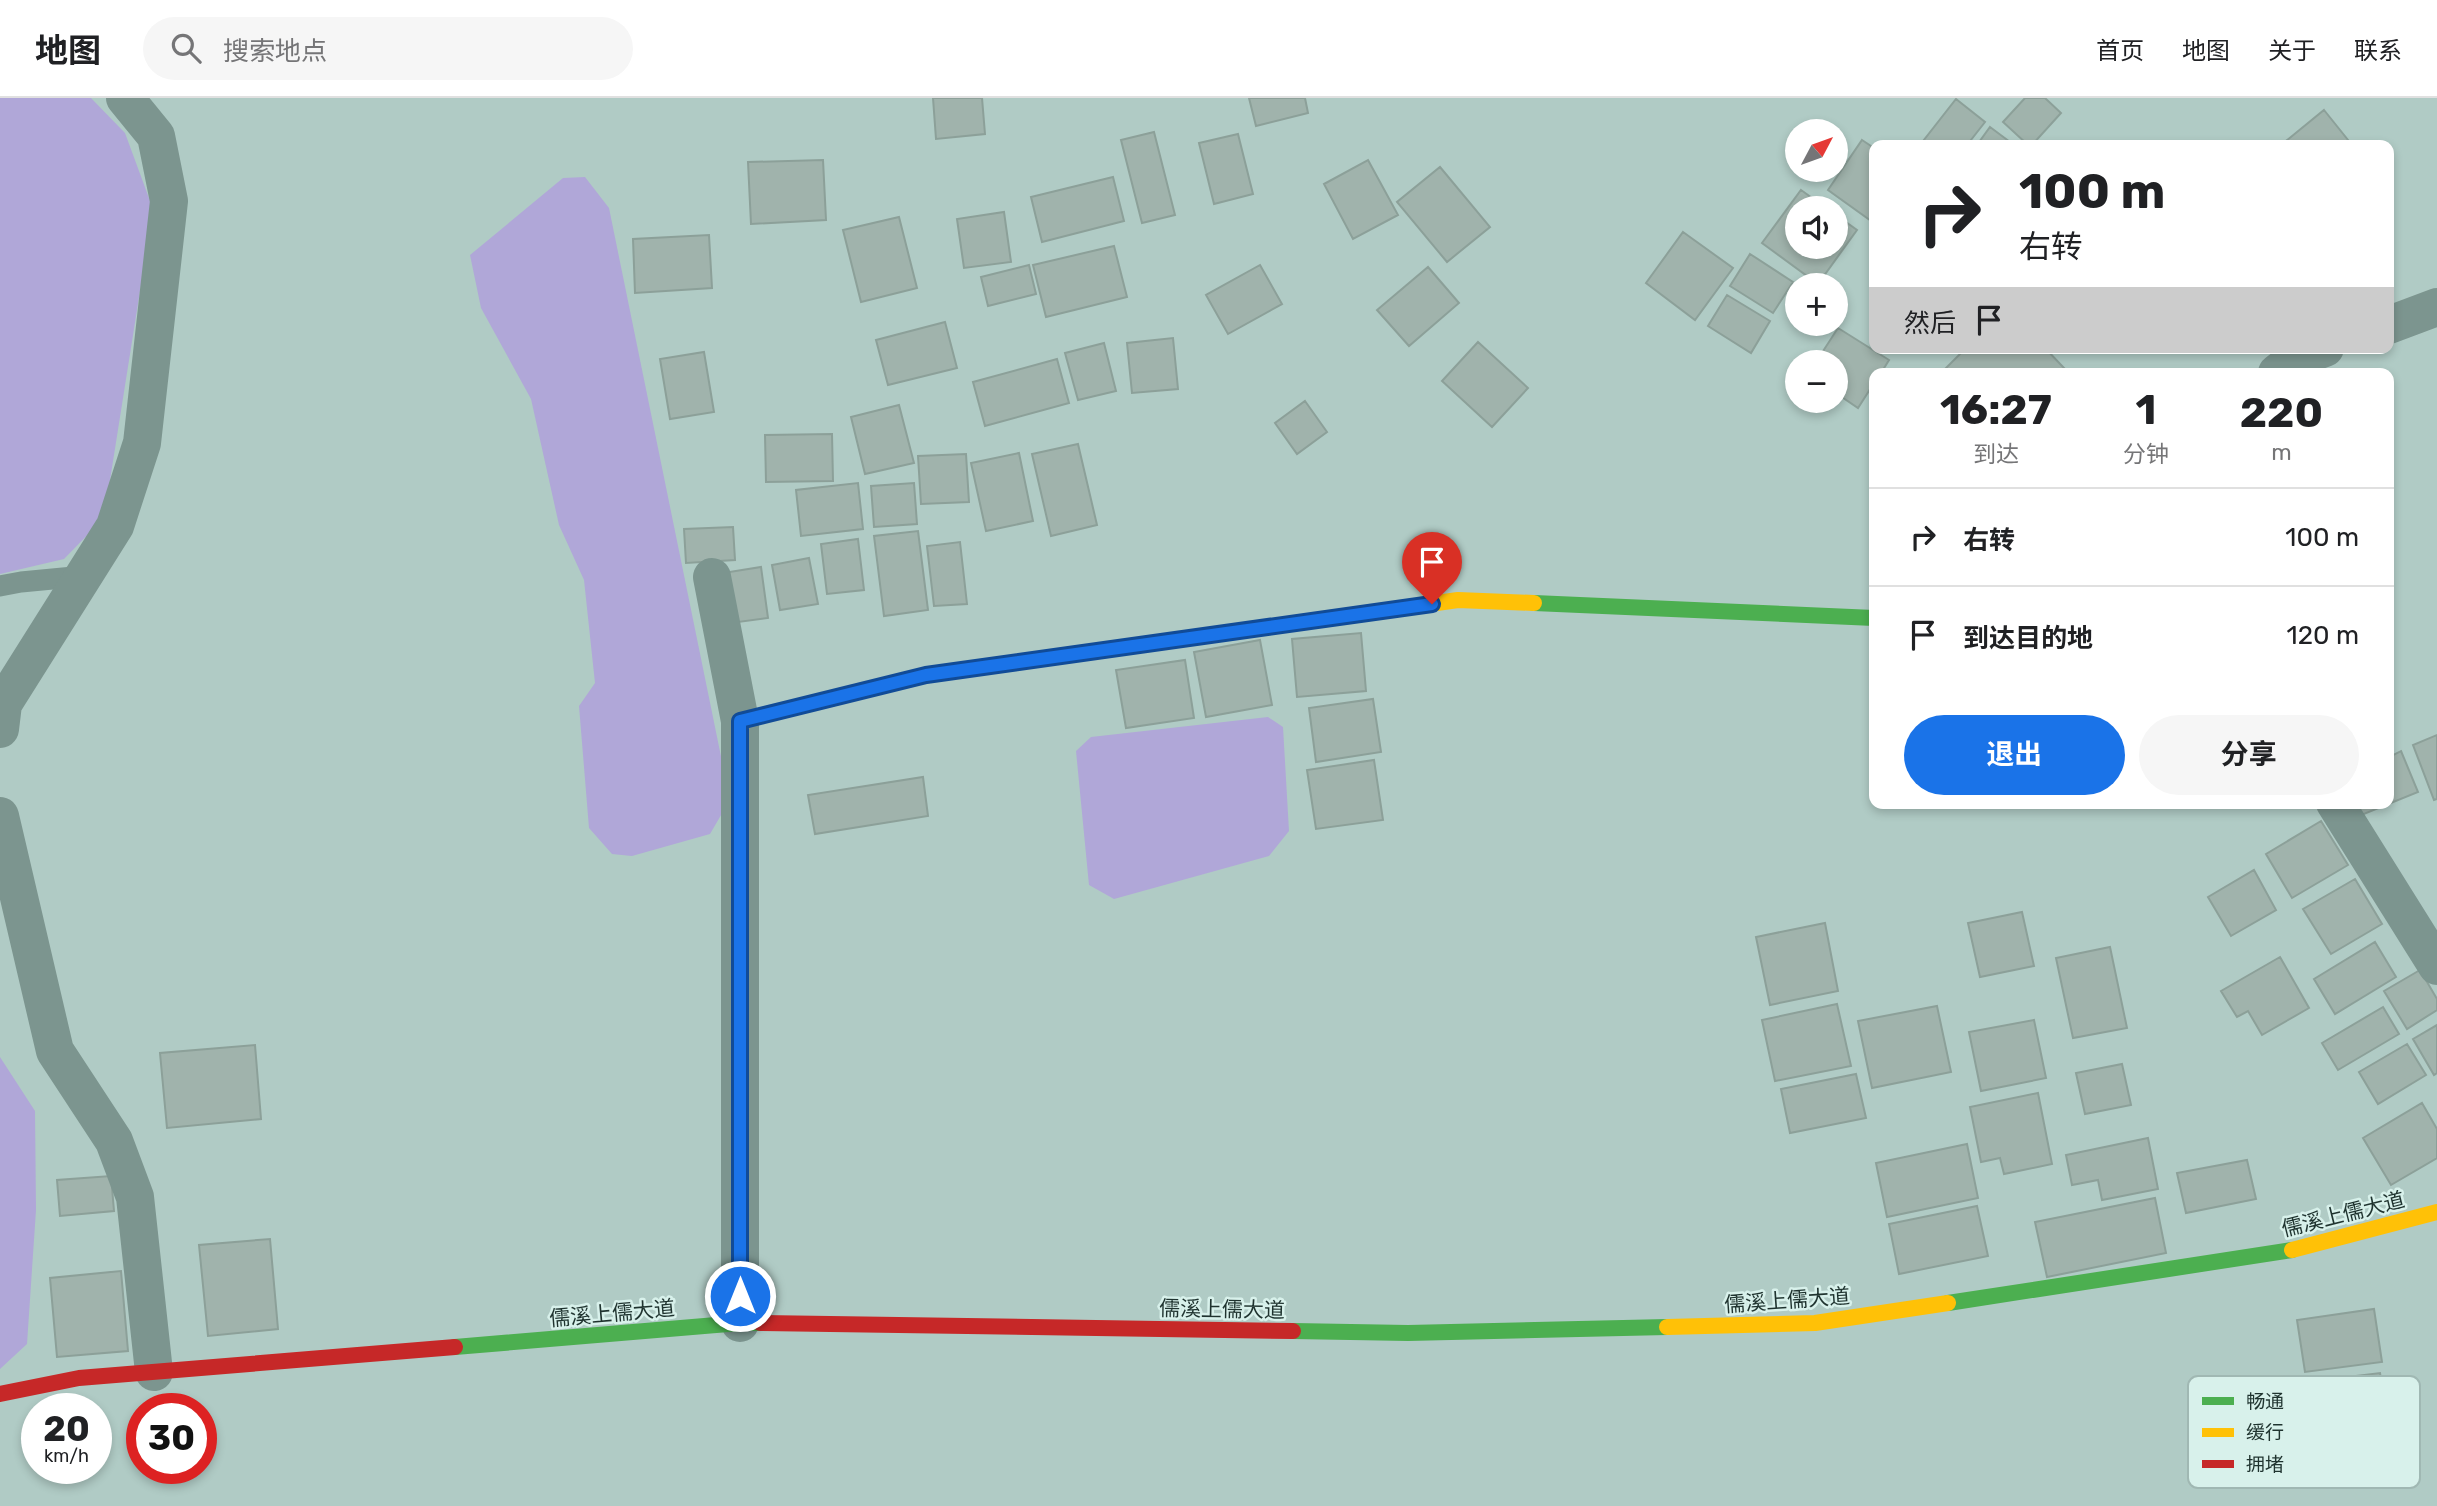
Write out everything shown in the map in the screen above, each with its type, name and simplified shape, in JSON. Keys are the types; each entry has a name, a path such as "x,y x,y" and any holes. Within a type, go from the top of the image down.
{"street":[{"path":"0,729 3,704 115,526 142,443 169,201 156,136 125,98"},
{"path":"2394,323 2437,307"},
{"path":"2283,368 2295,359 2309,354"},
{"path":"712,577 740,721 740,1323"},
{"path":"740,721 926,675 1458,600 1869,618"},
{"path":"2339,809 2437,966"},
{"path":"0,816 55,1051 114,1141 135,1198 154,1371"},
{"name":"儒溪上儒大道","path":"0,1394 79,1378 740,1323 1408,1333 1815,1323 2300,1249 2437,1212"}],"lane":[{"path":"0,586 84,576"}],"shaded area":[{"path":"0,98 91,98 125,133 153,209 104,518 64,559 0,574"},
{"path":"585,177 609,208 725,776 724,810 710,834 632,856 612,854 589,828 579,706 595,683 584,580 559,525 531,399 481,308 470,255 563,178"},
{"path":"1268,717 1283,727 1289,831 1269,856 1114,899 1089,885 1076,751 1091,737"},
{"path":"0,1057 35,1111 36,1210 27,1344 0,1369"}],"building":[{"path":"933,98 982,98 985,134 936,139"},
{"path":"1249,98 1305,98 1308,113 1256,126"},
{"path":"2025,98 2045,98 2061,113 2037,140 2023,140 2003,122"},
{"path":"1956,99 1985,122 1971,140 1924,140"},
{"path":"2324,110 2348,140 2287,140"},
{"path":"1990,127 2007,140 1981,140"},
{"path":"1154,132 1175,215 1142,223 1121,140"},
{"path":"1238,134 1253,194 1214,204 1199,143"},
{"path":"1862,140 1869,145 1869,219 1848,204 1848,196 1836,196 1828,190 1833,182 1848,182 1848,161"},
{"path":"823,160 826,220 751,224 748,162"},
{"path":"1368,160 1398,215 1353,239 1324,184"},
{"path":"1440,167 1490,227 1447,262 1397,202"},
{"path":"1113,177 1124,221 1042,242 1031,197"},
{"path":"1801,190 1809,196 1797,196"},
{"path":"1004,212 1011,262 964,268 957,219"},
{"path":"1785,212 1785,259 1836,259 1826,273 1803,273 1762,243"},
{"path":"899,217 917,288 861,302 843,230"},
{"path":"1848,224 1857,230 1848,242"},
{"path":"1683,232 1733,268 1695,320 1646,283"},
{"path":"709,235 712,288 635,293 633,239"},
{"path":"1114,246 1127,297 1046,317 1033,265"},
{"path":"1750,254 1785,277 1785,294 1773,313 1730,286"},
{"path":"1029,265 1036,294 988,306 981,277"},
{"path":"1260,265 1282,304 1228,334 1206,295"},
{"path":"1428,267 1459,303 1409,346 1377,310"},
{"path":"1727,295 1770,321 1751,353 1708,326"},
{"path":"945,322 957,368 888,385 876,340"},
{"path":"1848,334 1869,347 1869,354 1879,354 1889,360 1884,368 1869,368 1869,391 1858,408 1848,401 1848,350 1824,350 1833,336"},
{"path":"1173,338 1178,389 1132,393 1127,343"},
{"path":"1478,342 1528,388 1492,427 1442,381"},
{"path":"1104,343 1116,391 1078,400 1065,353"},
{"path":"704,352 714,412 670,419 660,359"},
{"path":"1960,354 2051,354 2064,368 1946,368"},
{"path":"1057,359 1069,403 985,426 973,382"},
{"path":"1305,401 1327,432 1297,454 1275,423"},
{"path":"899,405 914,463 865,474 851,417"},
{"path":"832,434 833,481 766,482 765,435"},
{"path":"1078,444 1097,525 1051,536 1032,454"},
{"path":"1019,453 1033,521 986,531 971,463"},
{"path":"966,454 969,502 921,504 918,456"},
{"path":"858,483 863,529 801,536 796,490"},
{"path":"914,483 917,524 874,527 871,486"},
{"path":"733,527 735,560 686,563 684,529"},
{"path":"918,531 928,610 884,616 874,536"},
{"path":"858,539 864,590 827,594 821,544"},
{"path":"960,542 967,604 934,606 927,546"},
{"path":"809,558 818,604 780,610 772,565"},
{"path":"761,567 768,618 731,623 723,573"},
{"path":"1361,633 1366,691 1297,697 1292,639"},
{"path":"1260,640 1272,705 1206,717 1194,652"},
{"path":"1185,660 1194,718 1126,728 1116,670"},
{"path":"1373,699 1381,752 1316,762 1309,708"},
{"path":"2437,735 2437,799 2434,800 2413,745"},
{"path":"2401,751 2418,792 2394,802 2394,754"},
{"path":"1374,760 1383,820 1316,829 1307,770"},
{"path":"923,777 928,816 815,834 808,795"},
{"path":"2356,809 2376,809 2359,816"},
{"path":"2321,821 2348,865 2292,898 2266,854"},
{"path":"2254,870 2276,910 2231,936 2208,897"},
{"path":"2355,879 2382,924 2331,954 2303,909"},
{"path":"2022,912 2034,966 1980,977 1968,923"},
{"path":"1825,923 1838,991 1770,1005 1756,937"},
{"path":"2375,942 2396,977 2335,1014 2314,979"},
{"path":"2110,947 2127,1028 2073,1038 2056,958"},
{"path":"2280,957 2309,1008 2262,1035 2248,1011 2237,1017 2221,991"},
{"path":"2420,970 2437,999 2437,1010 2407,1029 2384,991"},
{"path":"1837,1004 1851,1066 1775,1081 1762,1020"},
{"path":"1937,1006 1951,1072 1872,1088 1858,1021"},
{"path":"2383,1007 2399,1034 2338,1070 2322,1043"},
{"path":"2034,1020 2046,1078 1981,1091 1969,1032"},
{"path":"2437,1025 2437,1073 2434,1075 2413,1039"},
{"path":"2407,1044 2426,1075 2378,1104 2359,1072"},
{"path":"255,1045 261,1119 167,1128 160,1053"},
{"path":"2122,1064 2131,1105 2085,1114 2076,1073"},
{"path":"1856,1074 1866,1118 1790,1133 1781,1089"},
{"path":"2038,1093 2052,1164 2004,1174 2000,1158 1981,1162 1970,1107"},
{"path":"2422,1103 2437,1129 2437,1158 2391,1185 2363,1138"},
{"path":"2148,1138 2158,1189 2102,1200 2098,1180 2072,1185 2066,1155"},
{"path":"1967,1144 1978,1198 1887,1217 1876,1163"},
{"path":"2247,1160 2256,1199 2186,1213 2177,1173"},
{"path":"111,1176 114,1211 60,1216 57,1180"},
{"path":"2155,1198 2166,1253 2047,1277 2035,1222"},
{"path":"1977,1206 1988,1256 1899,1274 1889,1224"},
{"path":"270,1239 278,1329 208,1336 199,1245"},
{"path":"121,1271 128,1351 57,1357 50,1278"},
{"path":"2374,1309 2382,1362 2305,1372 2297,1320"},
{"path":"2380,1373 2380,1376 2355,1376"}],"traffic: fast":[{"path":"1534,603 1869,618"},
{"path":"1948,1303 2292,1250"},
{"path":"455,1347 760,1323"},
{"path":"1293,1331 1408,1333 1667,1327"}],"traffic: slow":[{"path":"1189,638 1458,600 1534,603"},
{"path":"2292,1250 2437,1212"},
{"path":"1667,1327 1815,1323 1948,1303"}],"traffic: jam":[{"path":"740,721 926,675 1189,638"},
{"path":"760,1323 1293,1331"},
{"path":"0,1394 79,1378 455,1347"}],"route":[{"path":"740,1296 740,721 926,675 1432,604"}]}
